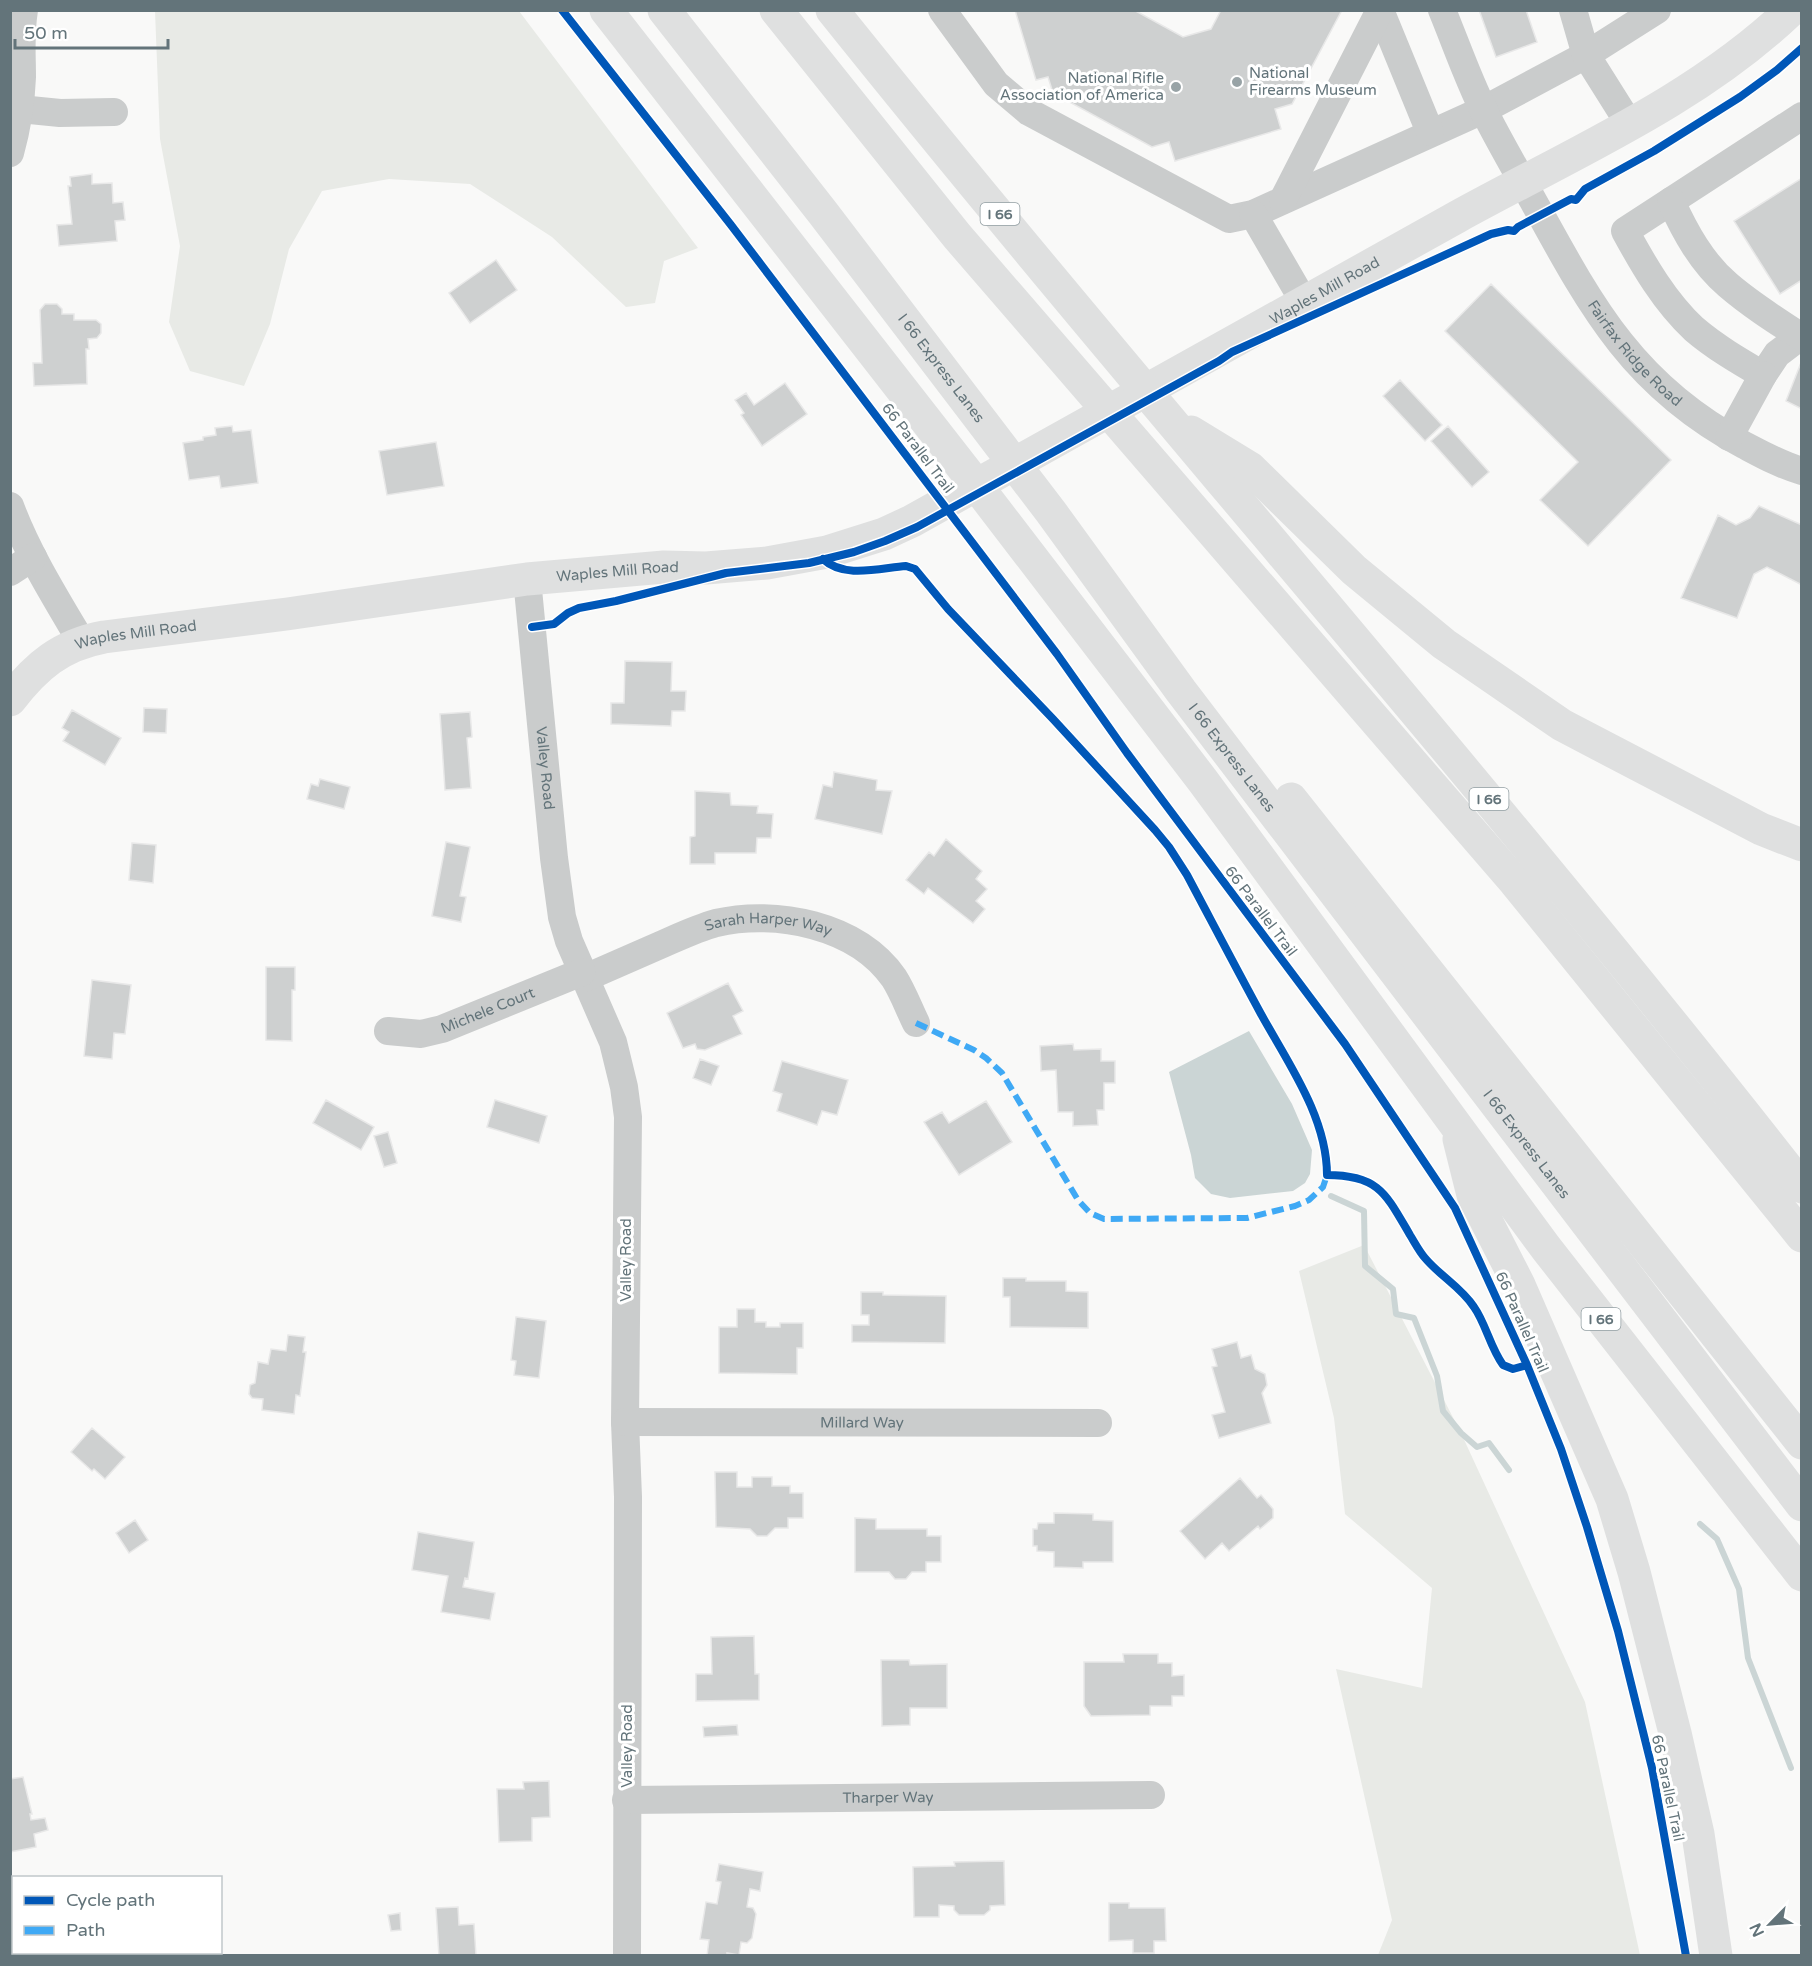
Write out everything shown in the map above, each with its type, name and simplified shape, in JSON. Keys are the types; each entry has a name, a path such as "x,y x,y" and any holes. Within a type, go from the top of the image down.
{"main road":[{"name":"I 66","path":"606,10 1196,771 1553,1257 1802,1575"},
{"name":"I 66 Express Lanes","path":"664,10 823,213 1051,512 1180,691 1802,1505"},
{"path":"777,10 957,237 1515,882 1802,1236"},
{"name":"I 66","path":"832,10 1167,418 1461,765 1802,1187"},
{"name":"Waples Mill Road","path":"10,700 47,661 81,641 527,579 664,567 706,568 767,563 827,552 884,534 912,521 1304,302 1630,124 1736,56 1791,10"},
{"path":"1167,418 1250,468 1363,577 1444,644 1562,725 1761,829 1802,845"},
{"path":"1180,691 1281,786 1802,1443"},
{"path":"1454,1120 1473,1195 1519,1285 1612,1499 1634,1572 1698,1834 1716,1956"}],"street":[{"path":"10,153 20,109 21,30 24,10"},
{"path":"942,10 996,84 1029,111 1228,219 1253,214 1483,110 1586,55 1657,10"},
{"name":"Fairfax Ridge Road","path":"1442,10 1483,110 1573,272 1615,337 1660,387 1697,416 1729,437 1773,460 1802,471"},
{"path":"1573,10 1586,55 1630,124"},
{"path":"1283,200 1379,11"},
{"path":"1379,11 1430,132"},
{"path":"20,109 60,113 114,112"},
{"path":"1763,375 1726,353 1693,328 1666,296 1625,231 1802,116"},
{"path":"1671,201 1696,248 1726,284 1748,302 1801,335 1778,354 1763,375 1729,437"},
{"path":"1253,214 1304,302"},
{"path":"10,506 20,532 22,565 81,641"},
{"name":"Valley Road","path":"527,579 554,858 562,917 569,941 613,1042 623,1079 628,1117 625,1422 628,1497 627,1956"},
{"name":"Sarah Harper Way","path":"584,975 715,924 740,919 797,922 833,932 861,947 880,962 894,979 916,1023"},
{"name":"Michele Court","path":"387,1031 421,1034 442,1029 584,975"},
{"name":"Millard Way","path":"625,1422 1098,1423"},
{"name":"Tharper Way","path":"626,1800 1151,1795"}],"shaded area":[{"path":"155,11 519,11 698,248 664,261 655,303 626,307 552,237 470,184 389,179 322,191 289,249 270,324 244,386 190,371 169,322 180,246 160,139"},
{"path":"1249,1031 1292,1104 1312,1150 1310,1174 1305,1183 1293,1191 1230,1198 1211,1194 1195,1178 1169,1072"},
{"path":"1364,1245 1461,1433 1585,1702 1640,1955 1378,1955 1392,1920 1336,1669 1422,1688 1432,1588 1345,1514 1334,1418 1299,1271"}],"building":[{"name":"National Rifle Association of America","path":"1015,10 1134,10 1183,37 1211,29 1221,10 1342,10 1292,104 1275,109 1281,129 1175,161 1169,142 1152,147 1053,93 1048,77 1036,80"},
{"path":"1479,10 1526,10 1537,42 1496,57"},
{"path":"92,174 92,184 112,183 113,203 123,202 125,220 115,221 117,241 59,246 57,225 72,224 68,186 71,186 70,177"},
{"path":"1802,178 1802,280 1780,294 1734,221"},
{"path":"496,260 517,290 470,323 449,293"},
{"path":"1491,284 1671,460 1588,546 1540,500 1578,462 1445,331"},
{"path":"45,304 57,304 62,309 62,314 74,314 74,320 96,320 101,324 101,333 97,338 88,339 87,384 34,386 33,363 42,363 40,310"},
{"path":"1802,360 1802,409 1786,401"},
{"path":"1400,380 1442,425 1425,441 1383,396"},
{"path":"785,383 807,414 762,446 741,415 744,413 735,400 746,393 754,405"},
{"path":"232,426 233,432 251,430 258,483 221,488 219,476 189,480 183,443 203,440 203,437 216,435 215,428"},
{"path":"1448,426 1489,472 1472,487 1431,441"},
{"path":"436,442 444,486 387,495 379,451"},
{"path":"1759,506 1802,525 1802,585 1767,567 1754,574 1737,618 1681,598 1718,515 1736,525 1750,518"},
{"path":"625,661 672,662 671,691 686,691 685,711 672,711 671,726 611,724 611,703 624,703"},
{"path":"144,708 167,709 166,733 143,732"},
{"path":"72,710 121,738 105,765 63,741 69,732 62,728"},
{"path":"470,712 472,737 467,738 471,788 445,790 440,714"},
{"path":"834,772 877,780 876,790 892,791 882,834 815,819 823,785 832,787"},
{"path":"320,779 350,787 344,809 307,799 311,784 318,786"},
{"path":"695,791 730,793 731,805 758,806 757,813 773,814 771,838 757,838 756,853 715,853 715,864 690,864 690,837 695,836"},
{"path":"946,839 982,871 976,879 987,889 976,901 985,909 973,923 928,888 924,894 906,880 929,852 934,856"},
{"path":"446,842 470,847 460,896 466,897 461,922 432,916"},
{"path":"132,843 156,845 153,883 129,880"},
{"path":"266,967 295,967 295,990 292,990 292,1041 266,1040"},
{"path":"92,980 131,985 125,1034 114,1033 112,1059 84,1056"},
{"path":"728,983 743,1011 733,1016 742,1034 705,1050 697,1049 695,1044 683,1048 667,1013"},
{"path":"1073,1044 1074,1050 1101,1049 1101,1061 1115,1061 1115,1083 1104,1083 1104,1110 1097,1110 1098,1125 1073,1126 1073,1112 1058,1112 1056,1070 1041,1071 1040,1046"},
{"path":"700,1059 719,1066 711,1085 693,1078"},
{"path":"782,1061 848,1080 837,1115 822,1111 817,1125 777,1111 782,1094 773,1091"},
{"path":"326,1100 374,1127 361,1150 313,1123"},
{"path":"495,1100 547,1116 539,1143 487,1127"},
{"path":"986,1101 1012,1142 959,1175 924,1122 942,1112 949,1123"},
{"path":"388,1132 397,1163 384,1167 374,1136"},
{"path":"1003,1278 1026,1278 1026,1281 1066,1281 1066,1291 1088,1292 1088,1328 1010,1327 1010,1297 1003,1297"},
{"path":"861,1292 883,1292 883,1295 946,1296 945,1343 852,1342 852,1325 869,1325 869,1315 861,1315"},
{"path":"737,1309 755,1309 755,1322 766,1322 766,1327 780,1327 780,1323 803,1323 803,1348 797,1348 797,1374 719,1373 719,1327 737,1327"},
{"path":"516,1317 546,1321 539,1378 514,1375 516,1361 511,1360"},
{"path":"288,1335 305,1337 303,1352 306,1352 300,1396 296,1395 294,1414 262,1410 263,1399 252,1398 249,1394 250,1385 255,1383 258,1362 268,1364 271,1349 286,1351"},
{"path":"1237,1342 1241,1358 1251,1355 1255,1369 1265,1374 1267,1385 1262,1393 1271,1423 1219,1438 1212,1415 1225,1412 1212,1367 1217,1366 1212,1349"},
{"path":"92,1428 125,1457 105,1479 94,1469 92,1471 71,1452"},
{"path":"715,1472 737,1472 737,1487 752,1487 752,1477 772,1477 772,1486 790,1486 790,1493 803,1493 803,1518 788,1518 788,1528 775,1528 767,1536 757,1536 750,1529 716,1527"},
{"path":"1240,1478 1257,1498 1261,1495 1273,1509 1273,1518 1260,1529 1258,1526 1229,1551 1222,1543 1205,1559 1180,1531"},
{"path":"1054,1513 1093,1514 1093,1520 1113,1521 1113,1562 1083,1562 1083,1568 1054,1567 1054,1552 1037,1551 1037,1546 1033,1546 1033,1529 1037,1529 1038,1523 1054,1523"},
{"path":"855,1518 876,1519 876,1529 927,1529 927,1536 941,1536 941,1562 926,1562 926,1572 912,1572 906,1579 895,1579 889,1572 855,1572"},
{"path":"135,1520 148,1540 129,1553 116,1533"},
{"path":"418,1532 474,1542 468,1579 465,1578 463,1587 495,1593 490,1620 441,1612 448,1576 412,1570"},
{"path":"754,1636 755,1674 759,1674 759,1700 696,1701 696,1674 712,1674 711,1637"},
{"path":"1123,1654 1158,1654 1158,1663 1172,1663 1172,1676 1184,1675 1184,1696 1172,1696 1172,1706 1150,1706 1150,1715 1091,1716 1084,1706 1084,1662 1124,1662"},
{"path":"881,1660 909,1660 910,1665 947,1664 947,1708 910,1708 910,1725 882,1726"},
{"path":"737,1725 738,1735 704,1737 703,1727"},
{"path":"23,1777 32,1814 30,1814 31,1820 45,1818 48,1830 34,1834 36,1847 10,1852 10,1779"},
{"path":"549,1781 550,1817 532,1818 532,1841 499,1842 497,1789 524,1789 523,1782"},
{"path":"1004,1861 1005,1905 990,1906 990,1910 984,1915 959,1915 954,1910 954,1906 939,1905 939,1917 914,1917 913,1867 955,1866 954,1862"},
{"path":"719,1864 763,1872 760,1891 750,1889 747,1907 753,1908 756,1914 752,1938 747,1943 741,1942 739,1955 727,1953 727,1956 707,1956 709,1940 700,1939 706,1902 717,1904 721,1882 716,1881"},
{"path":"1109,1903 1129,1903 1129,1908 1165,1908 1166,1941 1154,1941 1154,1953 1133,1953 1133,1940 1109,1941"},
{"path":"458,1907 459,1925 474,1924 476,1956 439,1956 436,1908"},
{"path":"400,1913 401,1930 391,1931 388,1915"}],"waterway":[{"path":"1331,1196 1364,1211 1365,1266 1393,1289 1396,1314 1414,1318 1437,1376 1443,1411 1461,1433 1477,1447 1489,1443 1509,1470"},
{"path":"1700,1524 1717,1539 1739,1589 1748,1658 1791,1768"}],"marked path":[{"path":"916,1023 974,1050 1002,1073 1078,1200 1090,1213 1104,1219 1247,1218 1295,1206 1309,1200 1323,1187 1327,1175"}],"cycle path":[{"name":"66 Parallel Trail","path":"562,10 731,225 1057,654 1127,753 1345,1044 1455,1208 1527,1365 1561,1449 1587,1527 1618,1631 1652,1768 1686,1956"},
{"path":"532,627 554,624 579,608 726,573 809,563 854,552 917,527 1232,352 1491,234 1514,231 1571,199 1576,200 1585,189 1654,151 1740,97 1802,48"},
{"name":"66 Parallel Trail","path":"823,559 841,569 852,571 906,566 915,569 948,609 1155,830 1187,875 1304,1091 1320,1132 1327,1175 1359,1179 1379,1190 1394,1208 1423,1255 1463,1293 1474,1307 1503,1365 1513,1369 1527,1365"}],"place":[{"name":"National Firearms Museum","path":"1237,82"},
{"name":"National Rifle Association of America","path":"1176,87"}]}
